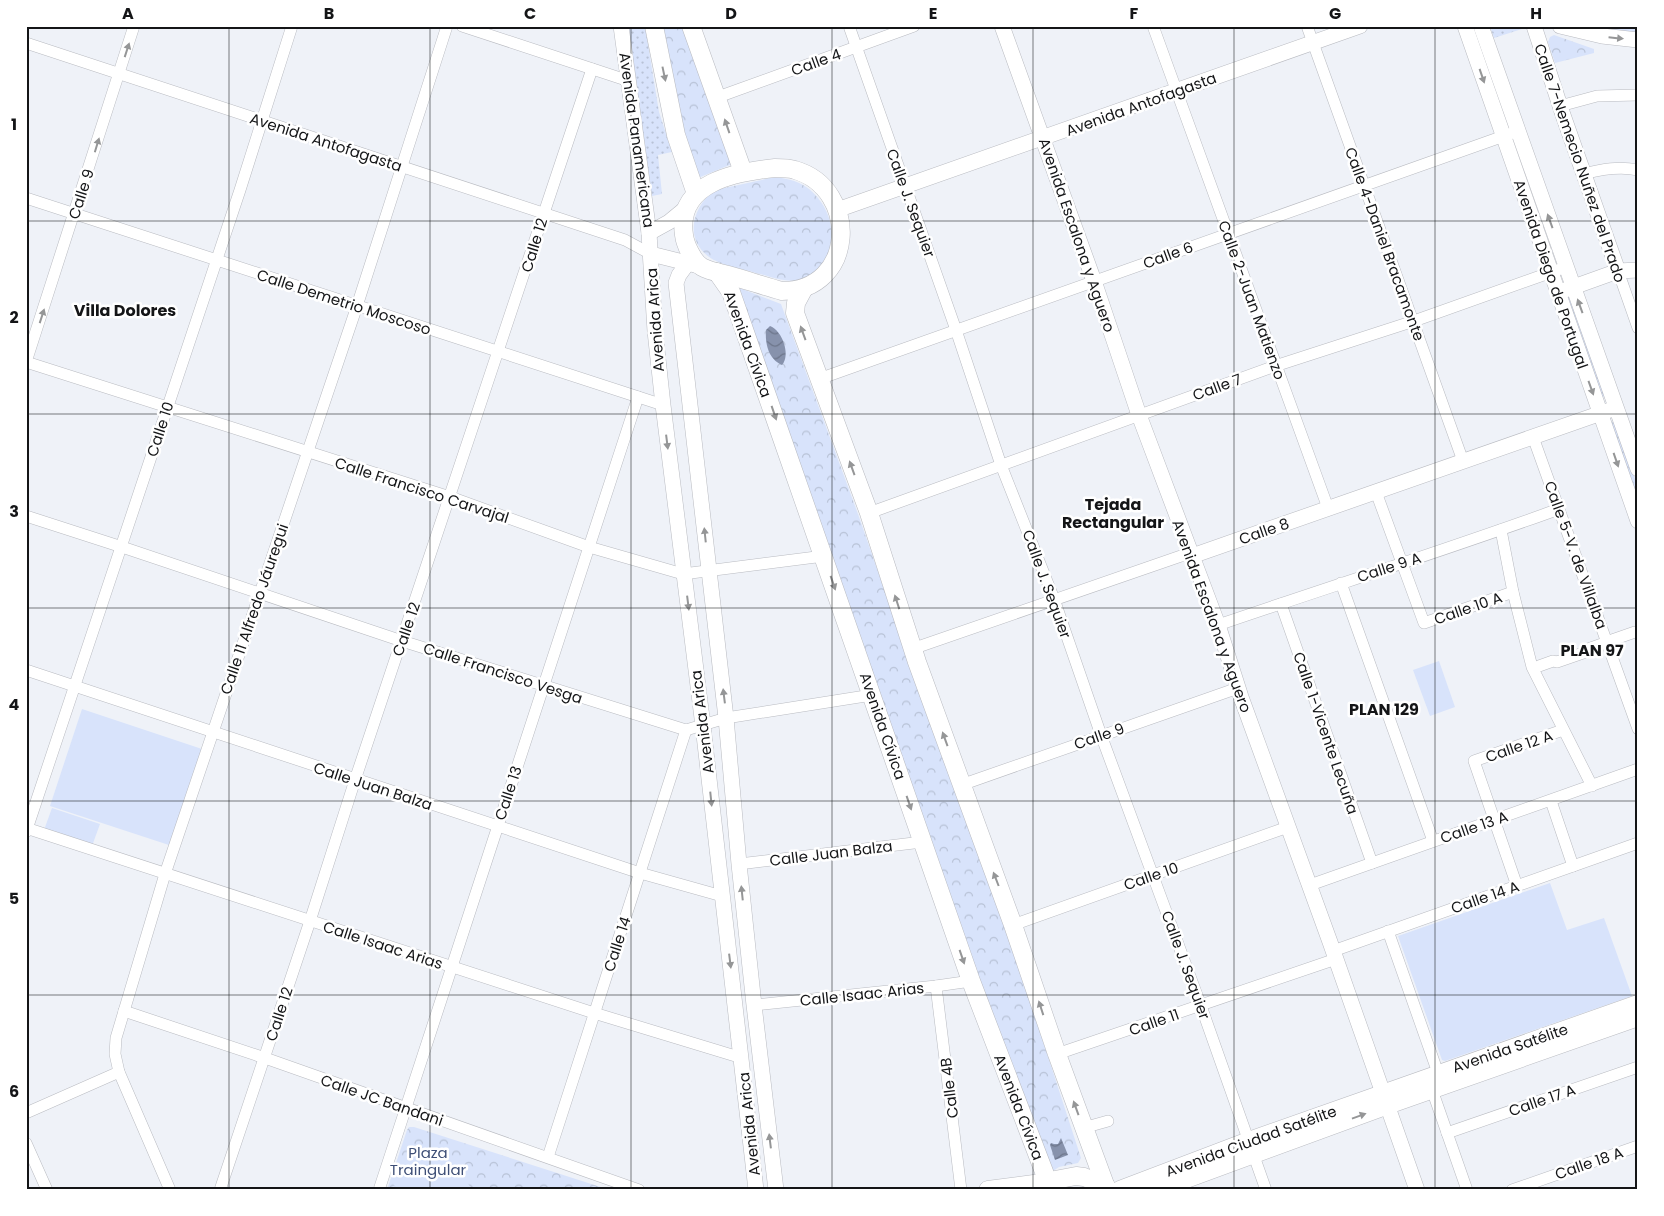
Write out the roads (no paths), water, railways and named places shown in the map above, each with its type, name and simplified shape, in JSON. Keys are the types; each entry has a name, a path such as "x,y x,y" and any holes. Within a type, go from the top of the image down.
{"main road":[{"path":"654,26 691,201"},
{"path":"691,26 718,97 743,172"},
{"path":"775,168 794,170 811,177 831,198 841,221 842,239 838,255 828,272 816,282 796,291 782,291 702,267 691,253 684,238 682,222 691,201 710,183 743,172 775,168"},
{"name":"Avenida Cívica","path":"702,267 731,292 971,980 1049,1186"},
{"path":"804,288 796,303 796,313 869,513 912,649 1013,924 1056,1054 1083,1128 1111,1189"},
{"name":"Avenida Satélite","path":"1385,1099 1433,1080 1604,1022 1638,1004"},
{"name":"Avenida Satélite","path":"1604,1022 1638,1018"},
{"name":"Avenida Ciudad Satélite","path":"1111,1189 1251,1148 1385,1099"},
{"name":"Avenida Ciudad Satélite","path":"1156,1190 1251,1148"},
{"path":"988,1190 1049,1186 1076,1176 1084,1177 1111,1189"}],"street":[{"name":"Calle 9","path":"26,362 134,26"},
{"name":"Calle 10","path":"27,829 122,547 292,26"},
{"name":"Calle 11 Alfredo Jáuregui","path":"170,1190 119,1072 115,1054 116,1038 165,874 357,306 447,26"},
{"path":"462,26 629,82"},
{"name":"Avenida Panamericana","path":"621,26 649,234 650,254"},
{"name":"Calle J. Sequier","path":"849,26 956,330 1001,465 1054,599 1101,735 1251,1148"},
{"name":"Calle 4","path":"718,97 914,26"},
{"name":"Avenida Escalona y Aguero","path":"1002,26 1094,282 1139,415 1218,625 1238,688 1335,955 1417,1190"},
{"name":"Calle 2-Juan Matienzo","path":"1154,26 1275,366 1328,508"},
{"name":"Calle 4-Daniel Bracamonte","path":"1307,26 1363,186 1464,461"},
{"name":"Avenida Antofagasta","path":"837,210 1360,26"},
{"name":"Avenida Diego de Portugal","path":"1481,26 1638,469"},
{"name":"Calle 7-Nemecio Nuñez del Prado","path":"1534,26 1638,328"},
{"path":"1560,26 1602,36 1638,40"},
{"name":"Avenida Diego de Portugal","path":"1463,27 1638,521"},
{"name":"Avenida Antofagasta","path":"26,43 625,240 650,254 702,267"},
{"name":"Calle 12","path":"220,1190 592,69"},
{"path":"1560,106 1597,96 1638,95"},
{"name":"Calle 6","path":"819,379 1518,131"},
{"path":"1584,174 1623,167 1638,170"},
{"name":"Calle Demetrio Moscoso","path":"26,198 662,405"},
{"path":"625,240 649,234 669,222 691,201"},
{"name":"Avenida Arica","path":"650,254 662,405 703,726 756,1190"},
{"name":"Avenida Arica","path":"702,267 679,275 676,283 726,718 739,864 776,1190"},
{"name":"Calle 7","path":"869,513 1275,366 1414,321 1566,267"},
{"path":"1557,292 1618,270 1638,270"},
{"name":"Calle Francisco Carvajal","path":"26,362 450,497 589,547 684,574 824,556"},
{"name":"Calle 13","path":"379,1190 638,397"},
{"name":"Calle 8","path":"912,649 1181,556 1192,556 1616,408"},
{"name":"Calle 5-V. de Villalba","path":"1533,437 1638,730"},
{"path":"1376,492 1401,564"},
{"name":"Calle 9 A","path":"1218,625 1560,509"},
{"name":"Calle Francisco Vesga","path":"26,516 402,641 686,730"},
{"path":"1501,530 1532,667 1592,786"},
{"name":"Calle 10 A","path":"1401,564 1424,623 1514,592"},
{"path":"1341,582 1434,841"},
{"name":"Calle 1-Vicente Lecuña","path":"1281,604 1372,862"},
{"path":"1539,666 1586,652 1588,649 1637,631"},
{"name":"Calle Juan Balza","path":"26,670 640,873 722,896"},
{"name":"Calle 9","path":"961,785 1238,688"},
{"path":"686,730 726,718 872,695"},
{"name":"Calle 14","path":"548,1157 686,730"},
{"name":"Calle 12 A","path":"1494,820 1474,761 1563,730"},
{"name":"Calle 13 A","path":"1310,885 1638,769"},
{"path":"1551,801 1573,866"},
{"path":"1494,820 1517,886"},
{"name":"Calle 10","path":"1013,924 1288,828"},
{"name":"Calle Isaac Arias","path":"27,829 594,1013 742,1058"},
{"name":"Calle Juan Balza","path":"739,864 922,842"},
{"name":"Calle 14 A","path":"1335,955 1388,931 1638,843"},
{"path":"1388,931 1447,1133 1467,1190"},
{"name":"Calle 11","path":"1056,1054 1201,1006 1335,955"},
{"name":"Calle Isaac Arias","path":"754,1005 936,986 971,980"},
{"name":"Calle 4B","path":"936,986 961,1190"},
{"name":"Calle JC Bandani","path":"124,1011 265,1058 639,1190"},
{"name":"Calle 17 A","path":"1447,1133 1638,1067"},
{"path":"26,1112 119,1072"},
{"path":"1083,1128 1108,1121"},
{"path":"26,1143 47,1190"},
{"name":"Calle 18 A","path":"1512,1190 1545,1184 1638,1146"},
{"path":"1251,1148 1266,1190"}],"water":[{"path":"770,326 778,332 784,343 786,355 782,365 773,359 768,350 766,330"},
{"path":"1061,1138 1068,1155 1055,1160 1050,1145 1051,1143 1058,1144"}],"district":[{"name":"Villa Dolores","path":"125,310"},
{"name":"Tejada Rectangular","path":"1113,513"},
{"name":"PLAN 97","path":"1592,650"},
{"name":"PLAN 129","path":"1384,709"}],"park label":[{"name":"Plaza Traingular","path":"428,1160"}]}
